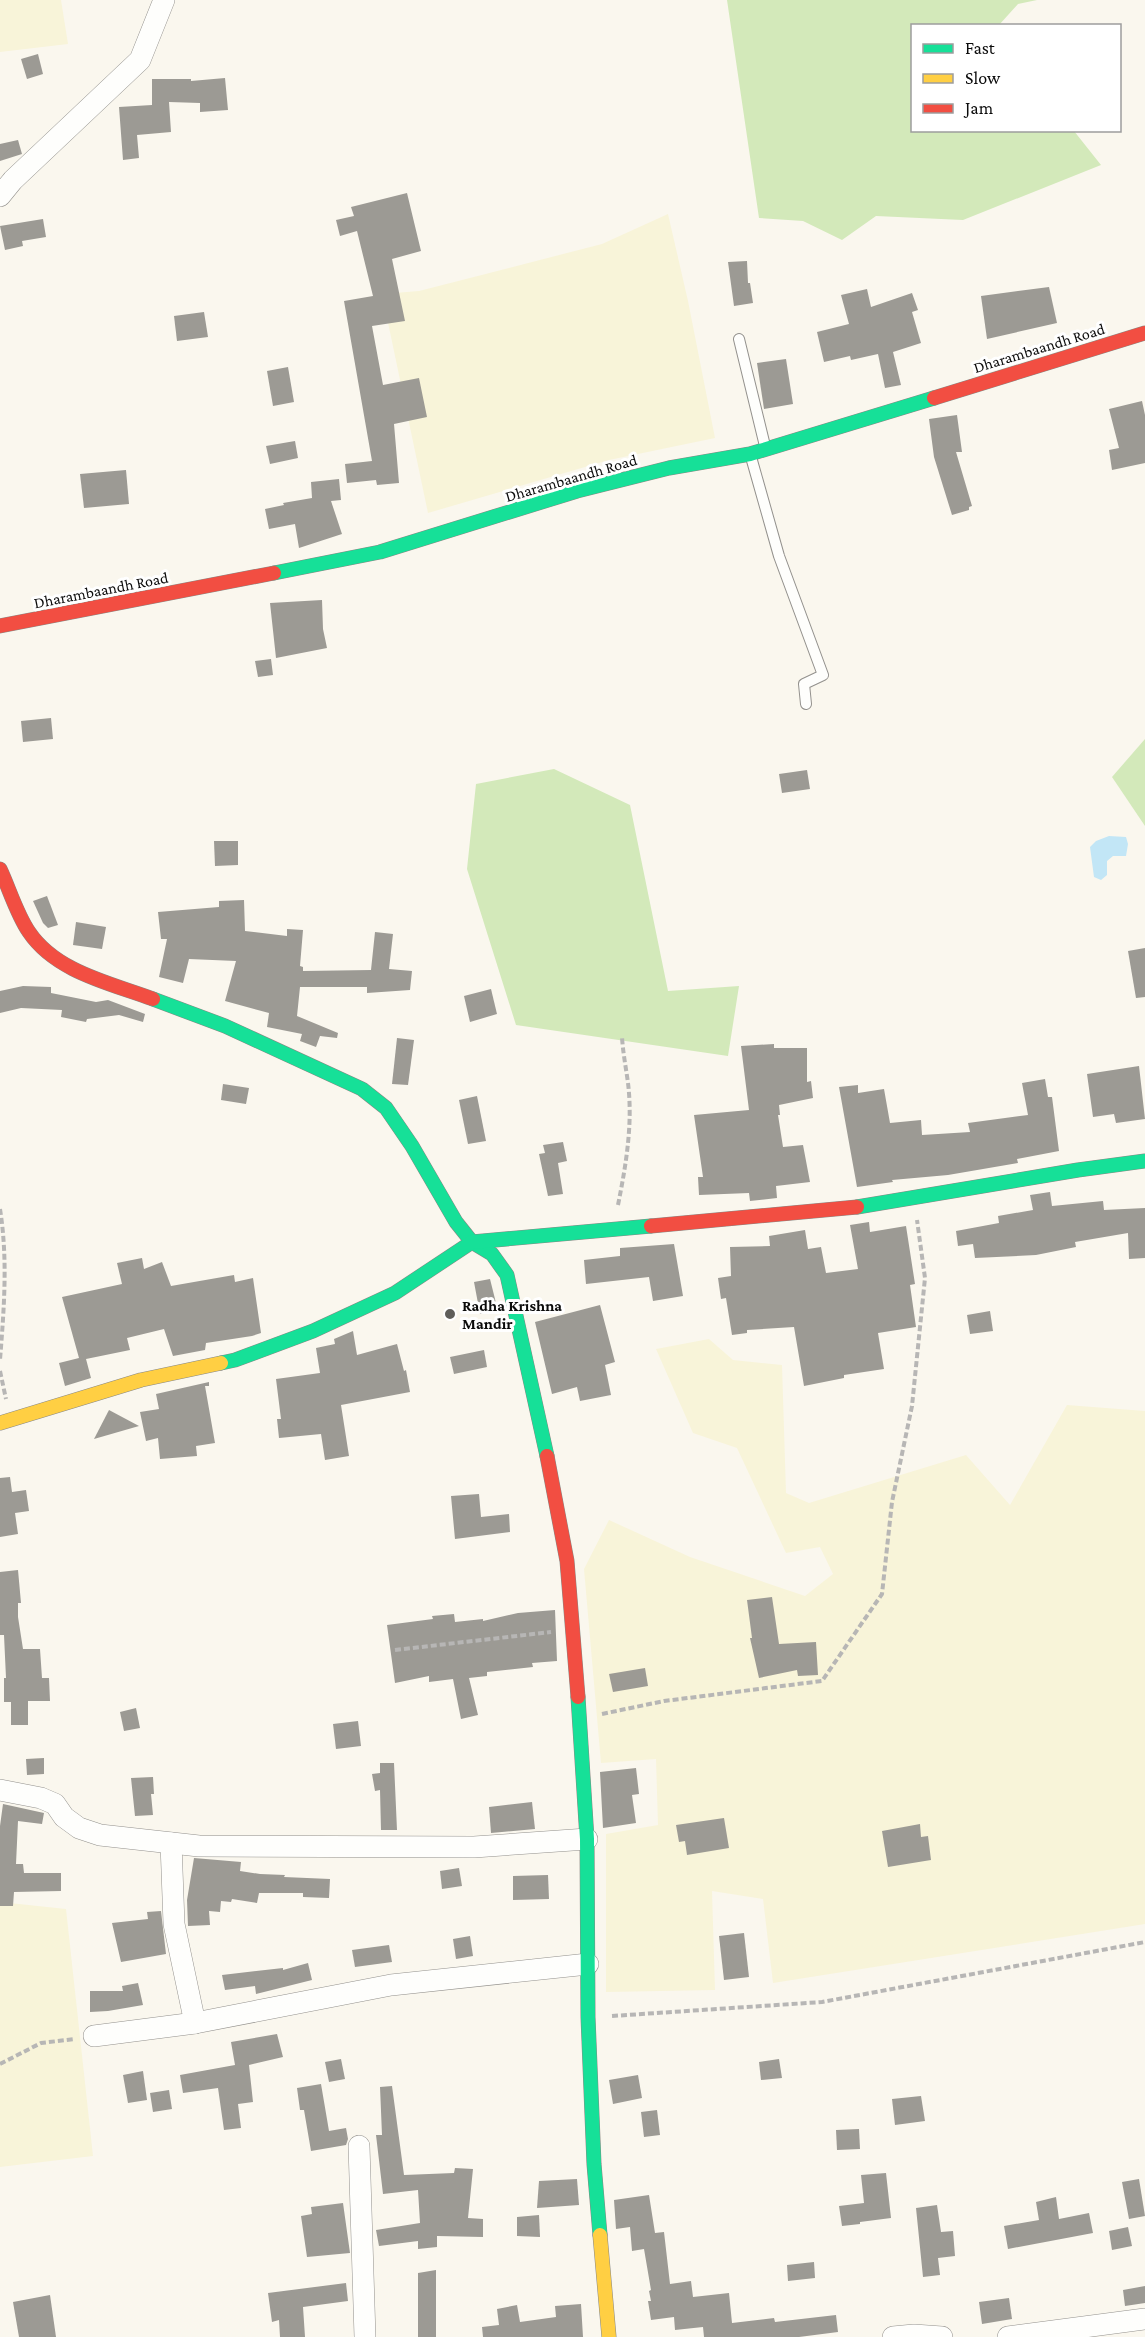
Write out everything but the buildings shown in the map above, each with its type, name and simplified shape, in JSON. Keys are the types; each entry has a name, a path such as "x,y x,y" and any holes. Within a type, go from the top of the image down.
{"street":[{"path":"0,196 13,180 140,60 164,0"},
{"name":"Dharambaandh Road","path":"0,626 380,552 577,490 669,468 750,454 1145,333"},
{"path":"0,869 29,932 48,952 71,969 225,1026 362,1089 386,1108 412,1146 456,1222 472,1242 492,1254 507,1275 537,1404 564,1550 573,1629 587,1839 588,2017 594,2164 609,2337"},
{"path":"0,1423 141,1380 235,1360 313,1331 395,1293 472,1242 846,1209 1145,1161"},
{"path":"0,1790 41,1798 55,1804 64,1817 79,1828 100,1835 199,1846 462,1847 587,1839"},
{"path":"171,1843 174,1924 195,2023"},
{"path":"94,2036 195,2023 391,1985 588,1964"},
{"path":"359,2146 365,2337"},
{"path":"1008,2337 1145,2319"},
{"path":"893,2337 914,2335 942,2337"}],"lane":[{"path":"739,339 766,449"},
{"path":"750,454 779,556 823,675 804,684 806,704"}],"path":[{"path":"618,1230 618,1206 625,1168 629,1122 628,1084 622,1037"},
{"path":"580,1718 664,1701 822,1681 882,1594 892,1502 912,1406 925,1278 914,1197"},
{"path":"0,1209 5,1252 0,1360"},
{"path":"395,1650 573,1629"},
{"path":"588,2017 822,2002 1145,1942"},
{"path":"0,2064 41,2043 94,2036"}],"shaded area":[{"path":"0,0 61,0 68,44 0,52"},
{"path":"668,214 715,438 609,460 428,513 382,294 419,291 602,244"},
{"path":"709,1339 733,1360 782,1365 786,1493 809,1503 966,1455 1010,1505 1067,1405 1145,1411 1145,1924 773,1983 763,1899 712,1891 715,1990 606,1992 606,1834 658,1825 656,1759 601,1763 584,1569 609,1520 690,1557 805,1596 833,1574 820,1547 786,1553 737,1448 693,1433 656,1349"},
{"path":"0,1902 66,1909 93,2156 0,2167"}],"green space":[{"path":"727,0 1037,0 1018,4 1000,24 911,24 911,132 1075,132 1101,165 963,220 876,216 842,240 803,221 759,218"},
{"path":"1145,739 1145,826 1112,777"},
{"path":"554,769 630,805 668,991 739,986 728,1056 516,1025 467,869 476,784"}],"water":[{"path":"1109,836 1126,837 1128,844 1126,856 1113,856 1107,861 1107,875 1101,880 1094,877 1090,847 1096,841"}],"traffic: fast":[{"path":"274,573 380,552 577,491 669,468 750,454 934,398"},
{"path":"153,999 225,1026 362,1089 386,1108 412,1146 456,1222 472,1242 492,1254 507,1275 547,1456"},
{"path":"857,1207 1145,1161"},
{"path":"221,1363 313,1331 395,1293 472,1242 651,1226"},
{"path":"578,1697 587,1839 588,2017 594,2164 600,2235"}],"traffic: slow":[{"path":"0,1423 141,1380 221,1363"},
{"path":"600,2235 609,2337"}],"traffic: jam":[{"path":"934,398 1145,333"},
{"path":"0,626 274,573"},
{"path":"0,869 21,918 40,946 69,967 85,975 153,999"},
{"path":"651,1226 857,1207"},
{"path":"547,1456 567,1561 578,1697"}],"place":[{"name":"Radha Krishna Mandir","path":"450,1314"}]}
